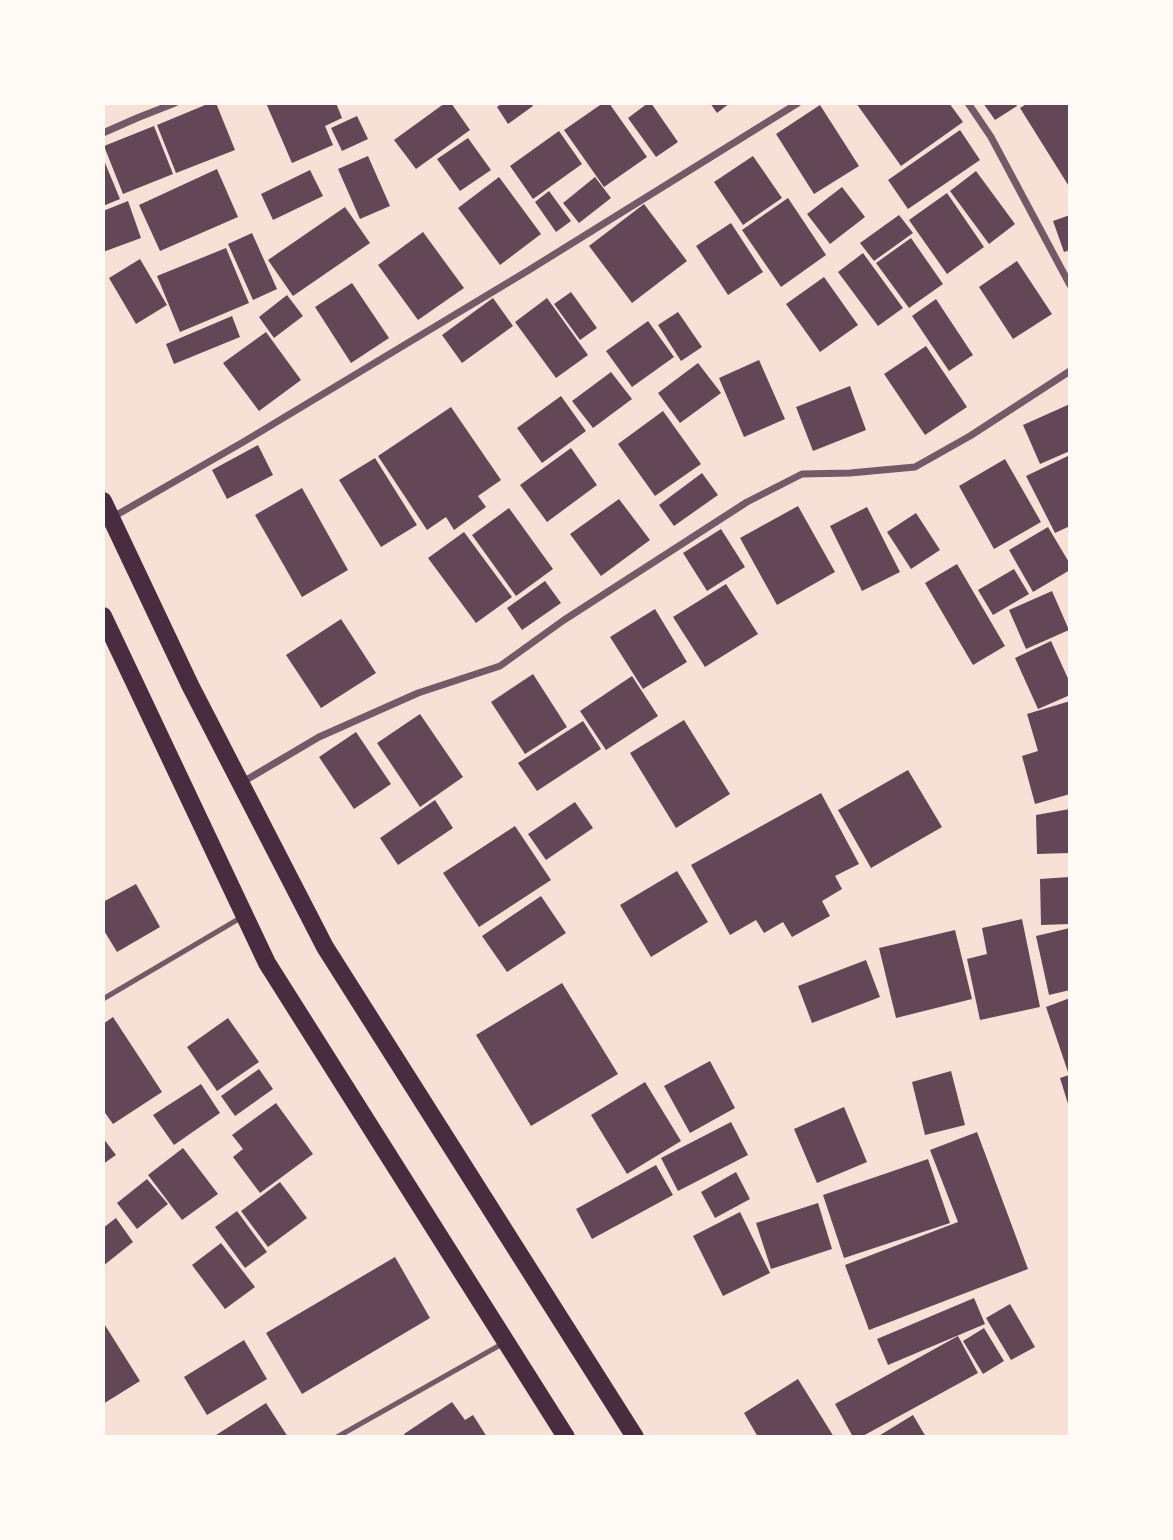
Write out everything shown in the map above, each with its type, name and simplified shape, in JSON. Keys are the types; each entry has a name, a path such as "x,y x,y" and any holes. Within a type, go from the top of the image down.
{"main road":[{"path":"103,501 190,685 325,947 635,1437"},
{"path":"103,616 267,963 566,1437"}],"street":[{"path":"103,134 175,103"},
{"path":"111,518 257,434 517,277 798,103"},
{"path":"968,103 991,137 1070,285"},
{"path":"240,783 343,726 418,693 500,666 564,620 747,502 802,474 915,467 970,436 1070,371"}],"lane":[{"path":"103,999 244,915"},
{"path":"337,1437 507,1342"}],"building":[{"path":"216,103 235,150 176,173 157,125"},
{"path":"266,103 336,103 342,118 325,126 333,145 292,163"},
{"path":"445,103 451,103 470,130 416,169 394,140"},
{"path":"502,103 531,103 533,106 508,124 497,107"},
{"path":"603,103 609,103 647,157 604,187 564,130"},
{"path":"651,103 678,142 656,157 628,118"},
{"path":"710,103 730,103 717,113"},
{"path":"856,103 949,103 963,122 901,166"},
{"path":"983,103 1016,103 1017,106 995,120"},
{"path":"1028,103 1070,103 1070,188 1020,108"},
{"path":"820,105 859,166 814,194 776,134"},
{"path":"357,116 368,139 342,151 331,128"},
{"path":"154,126 173,174 123,194 104,146"},
{"path":"960,130 980,160 908,209 888,180"},
{"path":"559,131 582,164 533,199 510,166"},
{"path":"468,138 491,170 460,191 437,159"},
{"path":"368,156 390,206 360,219 338,169"},
{"path":"753,156 782,198 743,225 714,182"},
{"path":"103,158 120,199 103,206"},
{"path":"217,169 238,217 160,251 139,205"},
{"path":"310,170 323,196 273,220 261,194"},
{"path":"976,171 1015,224 989,244 950,191"},
{"path":"499,177 541,234 500,265 458,208"},
{"path":"595,177 611,198 579,223 563,203"},
{"path":"842,187 865,217 830,244 807,214"},
{"path":"549,191 571,221 556,232 535,202"},
{"path":"947,193 984,247 947,274 909,220"},
{"path":"788,198 826,255 781,287 742,230"},
{"path":"128,201 141,238 103,252 103,211"},
{"path":"644,204 687,261 632,303 589,246"},
{"path":"345,207 370,243 293,296 268,260"},
{"path":"899,215 913,233 874,261 860,243"},
{"path":"1070,215 1070,250 1064,252 1053,221"},
{"path":"731,223 763,272 728,295 696,246"},
{"path":"423,232 464,288 418,320 378,265"},
{"path":"252,233 277,289 253,300 228,244"},
{"path":"911,238 943,284 909,308 876,263"},
{"path":"226,248 249,303 180,332 157,276"},
{"path":"863,253 903,308 878,326 838,272"},
{"path":"140,259 167,305 136,324 109,278"},
{"path":"1017,261 1052,314 1013,339 979,287"},
{"path":"824,277 858,325 820,352 786,304"},
{"path":"352,283 389,338 351,363 315,307"},
{"path":"571,292 597,328 580,340 554,304"},
{"path":"287,295 303,316 274,338 259,317"},
{"path":"493,298 513,326 462,363 442,335"},
{"path":"547,298 588,355 556,378 515,322"},
{"path":"936,299 973,355 949,371 912,316"},
{"path":"678,312 702,347 681,361 658,325"},
{"path":"232,316 240,337 174,364 166,344"},
{"path":"648,321 674,357 632,387 606,351"},
{"path":"266,332 301,380 259,411 223,363"},
{"path":"926,346 967,407 925,435 884,374"},
{"path":"759,360 785,419 744,437 719,378"},
{"path":"698,363 721,393 680,423 658,393"},
{"path":"611,372 632,399 593,428 572,401"},
{"path":"850,386 866,430 813,451 796,407"},
{"path":"561,396 586,431 542,463 517,428"},
{"path":"1070,404 1070,451 1040,464 1023,425"},
{"path":"451,407 501,480 478,496 486,507 454,530 446,517 427,530 378,456"},
{"path":"663,411 701,464 655,496 618,444"},
{"path":"258,445 273,475 227,499 212,470"},
{"path":"571,448 597,485 547,522 520,485"},
{"path":"1070,455 1070,526 1055,533 1026,476"},
{"path":"375,458 417,525 381,547 339,480"},
{"path":"1005,459 1041,522 994,549 959,486"},
{"path":"702,473 718,495 674,526 659,505"},
{"path":"302,488 348,570 302,597 255,515"},
{"path":"619,499 650,540 601,576 570,534"},
{"path":"798,506 835,572 777,605 740,538"},
{"path":"867,507 900,572 862,591 830,526"},
{"path":"509,508 553,569 516,596 472,535"},
{"path":"916,513 940,550 911,569 887,532"},
{"path":"1048,527 1070,564 1070,570 1033,592 1009,550"},
{"path":"721,529 745,567 707,591 683,553"},
{"path":"464,532 512,597 476,623 428,558"},
{"path":"957,564 1005,646 973,665 925,583"},
{"path":"1014,569 1029,594 993,615 978,590"},
{"path":"545,581 561,603 522,630 507,608"},
{"path":"726,584 758,634 705,667 673,617"},
{"path":"1052,591 1069,630 1026,649 1009,610"},
{"path":"655,609 687,662 643,689 610,637"},
{"path":"341,619 376,673 321,708 286,655"},
{"path":"1051,641 1070,683 1070,695 1038,709 1015,658"},
{"path":"533,674 567,727 525,754 491,702"},
{"path":"632,676 658,716 606,750 580,711"},
{"path":"1070,701 1070,794 1035,804 1022,756 1038,751 1027,714"},
{"path":"420,714 463,777 420,807 377,743"},
{"path":"684,720 730,794 676,828 630,753"},
{"path":"583,721 601,749 537,791 518,763"},
{"path":"356,732 391,784 354,809 319,757"},
{"path":"908,770 942,827 871,868 838,810"},
{"path":"821,793 859,864 835,876 842,889 822,901 830,916 792,937 783,922 764,933 756,920 730,935 691,865"},
{"path":"435,800 453,828 398,865 380,838"},
{"path":"575,802 593,828 546,860 528,834"},
{"path":"1070,809 1070,853 1037,854 1036,815"},
{"path":"515,826 551,880 479,927 443,873"},
{"path":"677,871 708,922 651,957 620,905"},
{"path":"1069,877 1070,924 1041,925 1040,879"},
{"path":"136,884 160,927 117,952 103,929 103,902"},
{"path":"541,896 566,933 507,972 482,936"},
{"path":"1022,919 1040,1007 980,1020 967,959 987,954 982,928"},
{"path":"1070,928 1070,990 1049,995 1036,936"},
{"path":"955,930 972,999 896,1018 879,948"},
{"path":"866,960 880,997 812,1023 798,986"},
{"path":"562,983 618,1074 531,1126 476,1035"},
{"path":"1070,998 1069,1107 1060,1078 1069,1075 1046,1007"},
{"path":"113,1017 162,1092 113,1124 103,1110 103,1024"},
{"path":"228,1018 259,1062 217,1091 187,1047"},
{"path":"710,1061 735,1108 690,1133 664,1086"},
{"path":"259,1069 273,1089 235,1116 221,1096"},
{"path":"951,1071 965,1125 925,1135 912,1082"},
{"path":"645,1082 681,1141 627,1174 591,1115"},
{"path":"201,1084 220,1113 174,1145 153,1115"},
{"path":"276,1103 313,1154 260,1193 233,1157 243,1149 232,1135"},
{"path":"844,1107 867,1162 817,1183 794,1129"},
{"path":"731,1122 748,1155 678,1191 661,1158"},
{"path":"977,1132 1028,1269 869,1330 845,1265 958,1222 930,1150"},
{"path":"103,1138 116,1155 103,1164"},
{"path":"183,1148 218,1194 182,1220 148,1175"},
{"path":"928,1159 950,1223 844,1258 823,1195"},
{"path":"656,1165 673,1195 592,1239 576,1209"},
{"path":"736,1172 750,1199 715,1218 701,1192"},
{"path":"147,1179 168,1204 137,1229 117,1203"},
{"path":"280,1182 307,1218 268,1247 241,1211"},
{"path":"818,1203 832,1249 771,1269 756,1223"},
{"path":"237,1211 267,1252 245,1268 215,1227"},
{"path":"740,1212 770,1273 723,1296 693,1236"},
{"path":"116,1218 133,1242 103,1266 103,1228"},
{"path":"221,1243 255,1287 225,1309 192,1265"},
{"path":"395,1257 430,1318 302,1394 266,1333"},
{"path":"974,1298 985,1324 888,1365 877,1339"},
{"path":"1010,1304 1035,1347 1011,1360 986,1318"},
{"path":"103,1322 140,1381 103,1404"},
{"path":"984,1328 1004,1361 983,1374 963,1341"},
{"path":"958,1336 978,1373 861,1437 853,1437 835,1404"},
{"path":"244,1340 267,1379 207,1415 184,1377"},
{"path":"798,1379 834,1437 758,1437 744,1413"},
{"path":"452,1402 465,1420 473,1415 487,1437 406,1437 404,1434"},
{"path":"266,1403 288,1437 213,1437"},
{"path":"913,1415 926,1437 877,1437"}]}
